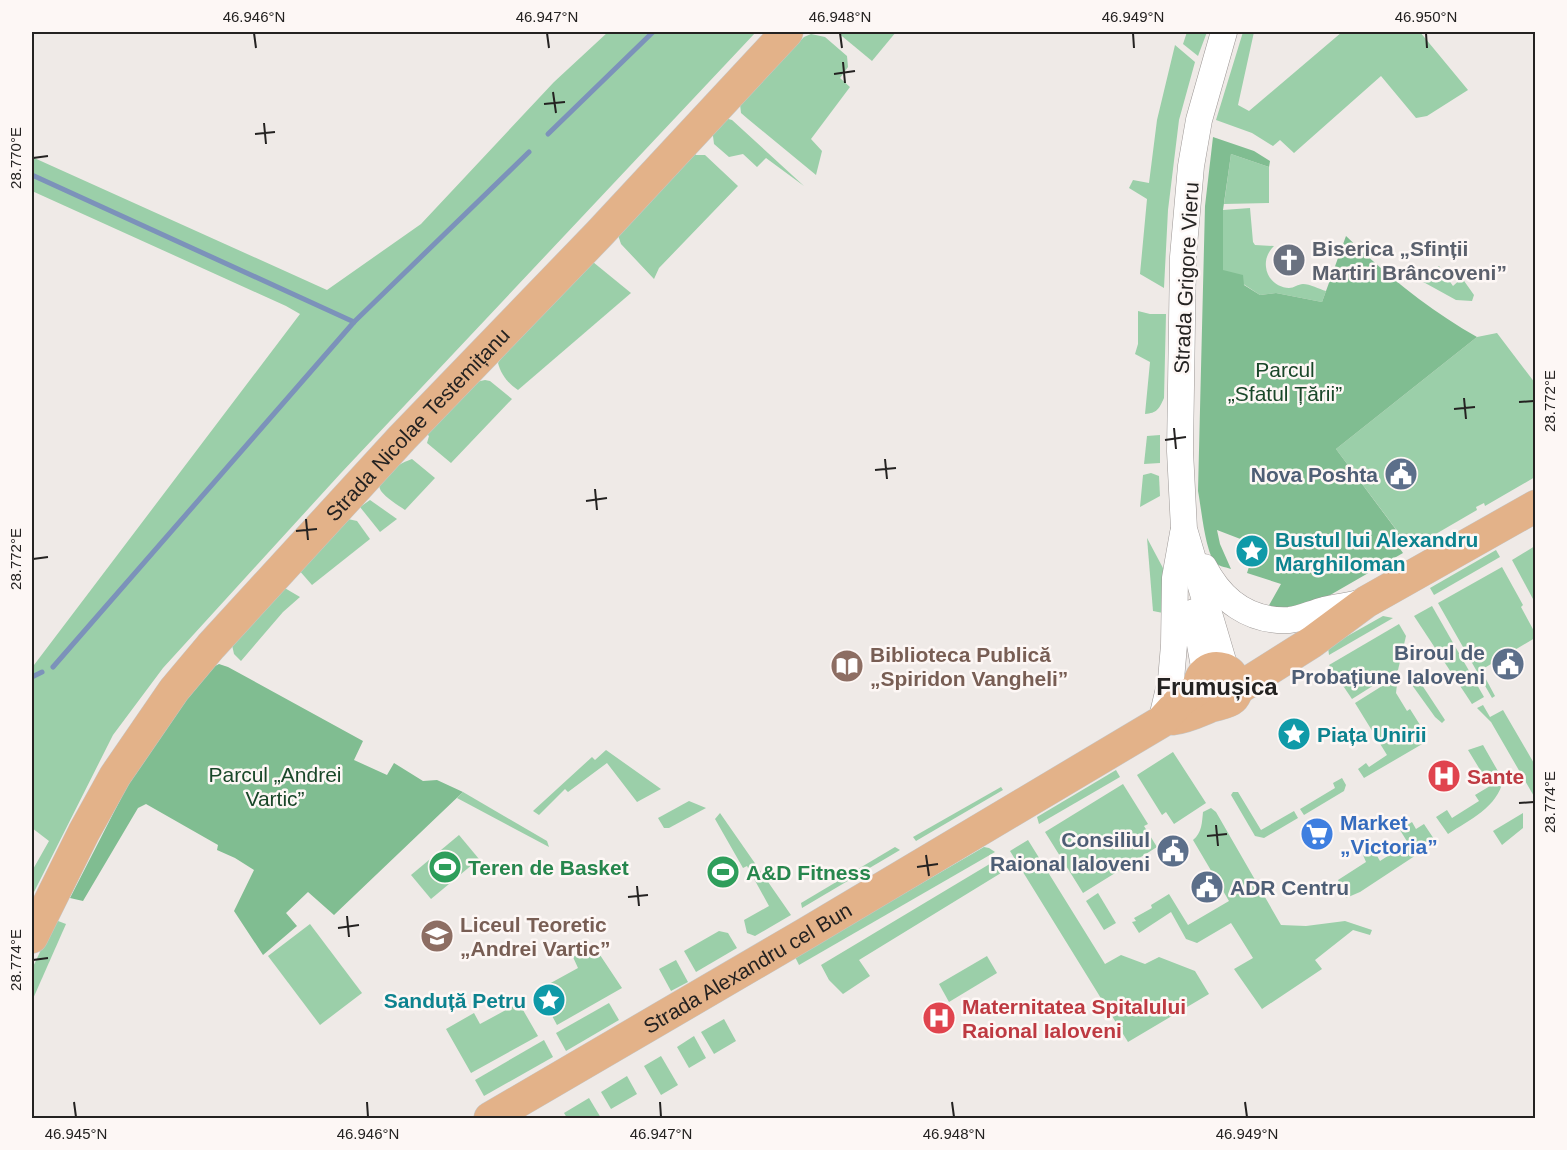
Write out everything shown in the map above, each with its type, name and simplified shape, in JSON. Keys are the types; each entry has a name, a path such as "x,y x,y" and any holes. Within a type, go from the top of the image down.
{"main road":[{"name":"Strada Nicolae Testemițanu","path":"32,937 84,832 115,776 174,690 211,646 402,438 599,234 787,32"},
{"name":"Strada Alexandru cel Bun","path":"490,1119 1161,722 1189,716 1218,683 1312,642 1366,602 1536,506"}],"street":[{"name":"Strada Grigore Vieru","path":"1183,538 1180,451 1183,256 1186,216 1199,120 1224,32"},
{"path":"1183,538 1213,585 1224,597 1238,608 1253,614 1288,620 1366,602"},
{"path":"1183,538 1218,683"},
{"path":"1161,722 1171,680 1174,645 1174,578 1183,538"}],"green space":[{"path":"608,32 756,32 341,473 163,668 113,735 32,896 32,871 49,841 32,828 32,666 300,314 32,191 32,157 327,290 421,224 554,82"},
{"path":"837,32 896,32 872,61"},
{"path":"1187,32 1207,32 1198,56 1183,44"},
{"path":"1243,32 1254,32 1238,105 1249,111 1342,32 1420,32 1468,90 1427,116 1416,118 1381,76 1294,153 1280,140 1273,146 1252,133 1216,120"},
{"path":"811,34 825,37 847,56 848,67 840,78 850,87 811,139 822,151 816,175 741,113 740,104 804,37"},
{"path":"1175,45 1195,62 1179,120 1168,210 1164,288 1140,274 1147,199 1129,188 1133,180 1149,183 1157,120"},
{"path":"725,118 732,120 804,186 766,158 757,167 743,154 729,157 714,144 713,136 708,133"},
{"name":"Parcul „Sfatul Țării”","path":"1213,137 1254,151 1270,161 1269,167 1231,154 1223,210 1223,270 1243,275 1244,285 1260,295 1276,293 1322,302 1346,236 1408,291 1477,337 1336,449 1403,539 1396,543 1403,553 1325,598 1298,608 1268,607 1281,584 1247,573 1256,545 1217,530 1220,544 1231,569 1221,566 1215,563 1211,555 1204,527 1198,491 1205,206"},
{"path":"692,151 696,155 705,155 738,186 659,268 654,279 621,244 618,235"},
{"path":"1231,154 1269,167 1269,203 1224,204"},
{"path":"1250,208 1253,242 1255,245 1274,246 1266,261 1271,279 1277,285 1285,288 1306,284 1326,291 1322,302 1276,293 1260,295 1222,270 1223,210"},
{"path":"593,262 631,293 518,390 505,378 498,363 514,340"},
{"path":"1439,266 1453,286 1462,278 1474,295 1472,301 1456,300 1407,273 1410,268 1430,273"},
{"path":"1138,311 1166,314 1164,398 1157,410 1145,414 1150,362 1135,354 1138,344"},
{"path":"1497,333 1535,383 1535,477 1485,506 1484,503 1476,507 1477,510 1422,542 1420,540 1407,544 1336,449 1477,337"},
{"path":"490,381 512,399 451,463 427,443 429,436 426,433 476,382"},
{"path":"1160,435 1160,463 1144,464 1147,436"},
{"path":"412,459 435,478 405,510 386,496 379,486 384,476 390,471"},
{"path":"1151,473 1159,476 1160,496 1140,507 1143,475"},
{"path":"370,500 397,519 380,532 360,507"},
{"path":"348,519 357,521 370,539 312,585 298,569"},
{"path":"1147,538 1164,570 1163,613 1153,611"},
{"path":"1535,546 1536,598 1533,599 1512,560"},
{"path":"1496,550 1500,557 1434,595 1430,588"},
{"path":"1502,567 1523,605 1521,607 1535,633 1535,638 1481,670 1495,696 1492,698 1438,603"},
{"path":"283,587 300,597 283,612 241,661 234,654 232,645"},
{"path":"1432,606 1484,697 1472,704 1414,616"},
{"path":"1383,616 1393,618 1329,655 1328,647"},
{"path":"1399,624 1406,636 1398,670 1352,699 1329,665"},
{"name":"Parcul „Andrei Vartic”","path":"219,664 363,741 354,760 387,775 394,763 423,781 437,780 463,792 334,915 308,892 286,913 297,926 263,955 234,911 254,870 217,850 218,845 146,804 138,808 83,901 70,898 138,765 193,690 213,667"},
{"path":"1398,676 1396,693 1407,711 1410,709 1427,736 1424,743 1364,778 1358,769 1366,763 1369,767 1387,755 1355,703"},
{"path":"1418,679 1445,720 1442,723 1412,685 1414,680"},
{"path":"1483,705 1490,717 1503,710 1535,765 1535,798 1491,722 1477,708"},
{"path":"1483,745 1503,780 1500,789 1482,812 1448,834 1436,817 1447,810 1452,818 1479,801 1475,795 1490,786 1468,750"},
{"path":"606,750 661,789 637,802 607,763 568,792 565,789 539,815 533,811 592,757 595,760"},
{"path":"1173,752 1206,803 1174,824 1166,812 1162,815 1137,775"},
{"path":"1116,770 1120,777 1039,824 1037,817"},
{"path":"1342,778 1346,785 1344,791 1304,815 1300,809 1335,788 1333,783"},
{"path":"1123,784 1148,824 1144,826 1157,847 1083,893 1045,832"},
{"path":"1001,787 1003,790 916,841 913,837"},
{"path":"463,792 547,841 549,847 457,798"},
{"path":"1233,792 1238,792 1261,830 1294,811 1298,818 1264,838 1255,836 1231,795"},
{"path":"689,801 706,808 669,828 664,828 658,818"},
{"path":"1211,808 1216,812 1281,925 1306,926 1345,921 1372,930 1370,935 1353,930 1315,960 1322,969 1262,1009 1234,969 1253,958 1231,923 1197,943 1186,939 1171,912 1139,933 1132,922 1136,921 1134,918 1152,908 1151,905 1169,894 1188,925 1229,901 1193,840 1200,831 1203,812"},
{"path":"720,813 791,915 755,936 747,933 744,920 769,906 747,866 743,868 715,819"},
{"path":"1523,813 1523,828 1502,845 1493,831"},
{"path":"1412,822 1416,829 1424,824 1436,842 1360,892 1346,898 1338,880 1366,862 1363,855 1373,849 1380,861 1408,843 1400,830"},
{"name":"Teren de Basket","path":"459,835 479,859 431,899 411,875"},
{"path":"1028,840 1105,964 1121,955 1145,964 1159,957 1195,971 1209,994 1128,1042 1010,851"},
{"path":"895,847 900,850 802,908 801,903"},
{"path":"984,847 995,852 799,965 795,957"},
{"path":"998,859 1002,864 1001,873 859,960 870,976 843,994 829,980 821,965"},
{"path":"1098,893 1116,923 1104,930 1086,901"},
{"path":"58,921 66,924 32,1001 32,969 53,924"},
{"path":"310,924 362,993 320,1025 268,956"},
{"path":"719,931 728,933 737,948 696,972 684,951"},
{"path":"594,946 622,988 557,1025 538,990 578,968 573,957"},
{"path":"987,956 997,973 949,1002 939,984"},
{"path":"676,960 688,982 671,991 659,969"},
{"path":"519,1003 538,1036 471,1073 446,1029 474,1013 480,1024"},
{"path":"609,1003 619,1020 566,1051 556,1033"},
{"path":"724,1019 736,1041 714,1054 701,1032"},
{"path":"694,1036 706,1058 689,1068 677,1047"},
{"path":"544,1040 553,1057 484,1096 475,1080"},
{"path":"661,1056 678,1085 661,1095 644,1066"},
{"path":"627,1076 637,1094 611,1109 601,1092"},
{"path":"589,1098 601,1118 567,1118 564,1113"}],"waterway":[{"path":"548,134 653,32"},
{"path":"53,667 354,322 529,152"},
{"path":"32,175 354,322"},
{"path":"32,677 42,672"}],"place":[{"name":"Biserica „Sfinții Martiri Brâncoveni”","path":"1289,260"},
{"name":"Nova Poshta","path":"1401,474"},
{"name":"Bustul lui Alexandru Marghiloman","path":"1252,551"},
{"name":"Biroul de Probațiune Ialoveni","path":"1508,664"},
{"name":"Biblioteca Publică „Spiridon Vangheli”","path":"847,666"},
{"name":"Piața Unirii","path":"1294,734"},
{"name":"Sante","path":"1444,776"},
{"name":"Market „Victoria”","path":"1317,834"},
{"name":"Consiliul Raional Ialoveni","path":"1173,851"},
{"name":"Teren de Basket","path":"445,867"},
{"name":"A&D Fitness","path":"723,872"},
{"name":"ADR Centru","path":"1207,887"},
{"name":"Liceul Teoretic „Andrei Vartic”","path":"437,936"},
{"name":"Sanduță Petru","path":"549,1000"},
{"name":"Maternitatea Spitalului Raional Ialoveni","path":"939,1018"}],"district":[{"name":"Frumușica","path":"1217,686"}]}
